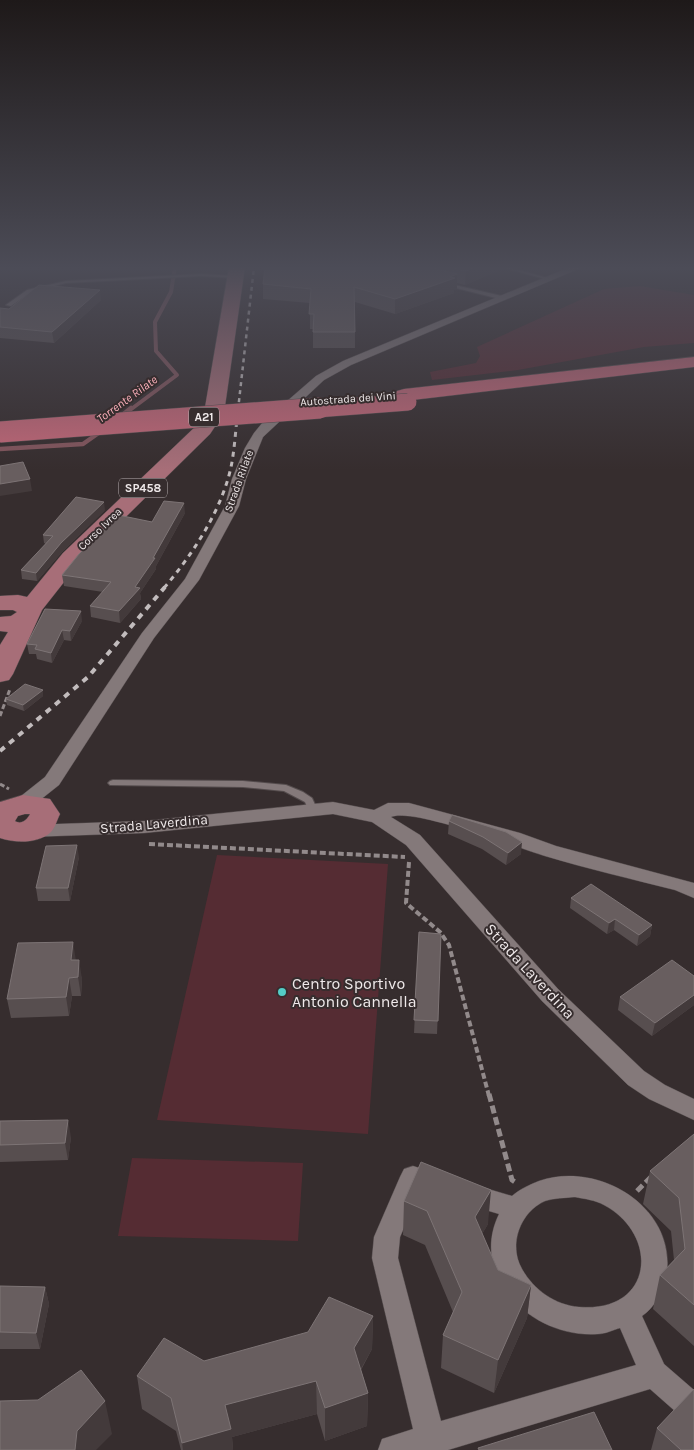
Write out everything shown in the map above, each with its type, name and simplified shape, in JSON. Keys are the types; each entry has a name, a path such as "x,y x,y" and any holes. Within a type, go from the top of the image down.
{"highway":[{"name":"Autostrada dei Vini","path":"0,424 406,398 694,362"},
{"name":"Autostrada dei Vini","path":"0,432 694,374"}],"main road":[{"name":"Corso Ivrea","path":"0,674 11,614 46,587 71,558 203,430 214,413 227,335"}],"street":[{"name":"Strada Rilate","path":"13,819 52,781 148,636 192,580 232,506 251,448 267,425 320,378 347,363 415,335"},
{"name":"Strada Laverdina","path":"13,819 77,830 144,827 333,808 378,817 413,840 550,995 636,1078 657,1092 694,1110"},
{"path":"378,817 388,809 416,810 513,837 550,851 682,885 694,891"},
{"path":"431,1445 412,1360 385,1258 387,1237 413,1177 525,1201"},
{"path":"576,1186 597,1190 623,1204 635,1214 648,1231 656,1251 656,1264 650,1290 637,1306 627,1313 606,1321 581,1322 556,1316 535,1304 517,1287 506,1267 502,1246 505,1226 525,1201 554,1187 576,1186"},
{"path":"627,1313 654,1374 694,1409"},
{"path":"393,1450 431,1445 654,1374"}],"lane":[{"path":"113,782 243,784 286,788 309,800 312,809"}],"path":[{"path":"144,844 201,845 409,857 406,903 440,932 450,946 512,1180 521,1187 525,1201"},
{"path":"623,1204 658,1170"}],"shaded area":[{"path":"504,335 694,335 694,343 644,347 518,370 432,380 430,372 476,363 480,356 477,347"},
{"name":"Centro Sportivo Antonio Cannella","path":"217,855 388,864 368,1134 157,1120"},
{"path":"132,1158 303,1163 298,1241 118,1236"}],"building":[{"path":"23,462 30,479 0,484 0,466"},
{"path":"76,497 104,502 61,543 36,573 21,570 53,536 43,535"},
{"path":"164,501 184,503 153,558 155,558 135,587 140,588 119,611 90,606 111,582 62,575 79,554 118,515 152,522"},
{"path":"45,609 81,611 70,631 62,630 51,653 35,649 37,645 27,644"},
{"path":"25,684 43,690 23,705 6,699"},
{"path":"452,815 506,832 522,842 508,853 483,837 449,821"},
{"path":"77,845 68,888 36,888 46,846"},
{"path":"591,884 652,925 639,935 615,919 609,923 571,898"},
{"path":"419,932 441,934 438,1021 414,1020"},
{"path":"73,942 71,960 79,960 78,977 69,978 66,997 7,999 18,943"},
{"path":"672,960 694,976 694,995 655,1023 620,997"},
{"path":"68,1120 65,1143 0,1145 0,1121"},
{"path":"694,1134 694,1305 660,1275 685,1249 679,1198 650,1171"},
{"path":"421,1162 491,1190 475,1217 498,1270 531,1285 498,1360 443,1335 462,1292 427,1211 404,1201"},
{"path":"0,1286 45,1287 36,1333 0,1332"},
{"path":"329,1297 373,1316 354,1348 368,1393 325,1408 316,1381 225,1405 231,1429 182,1443 171,1398 137,1376 164,1338 204,1361 308,1332"},
{"path":"81,1370 105,1401 77,1431 75,1450 0,1450 0,1401 38,1400"},
{"path":"694,1389 694,1450 681,1450 657,1428"},
{"path":"594,1412 612,1450 479,1450 478,1448"}],"waterway":[{"name":"Torrente Rilate","path":"130,410 177,375 156,351 155,335"},
{"name":"Torrente Rilate","path":"121,416 131,408"},
{"name":"Torrente Rilate","path":"0,449 83,444 100,432"}],"railway":[{"path":"238,410 246,335"},
{"path":"164,588 196,545 215,513 222,496 232,462 238,408"},
{"path":"0,751 88,677 165,587"}],"place":[{"name":"Centro Sportivo Antonio Cannella","path":"282,992"}]}
